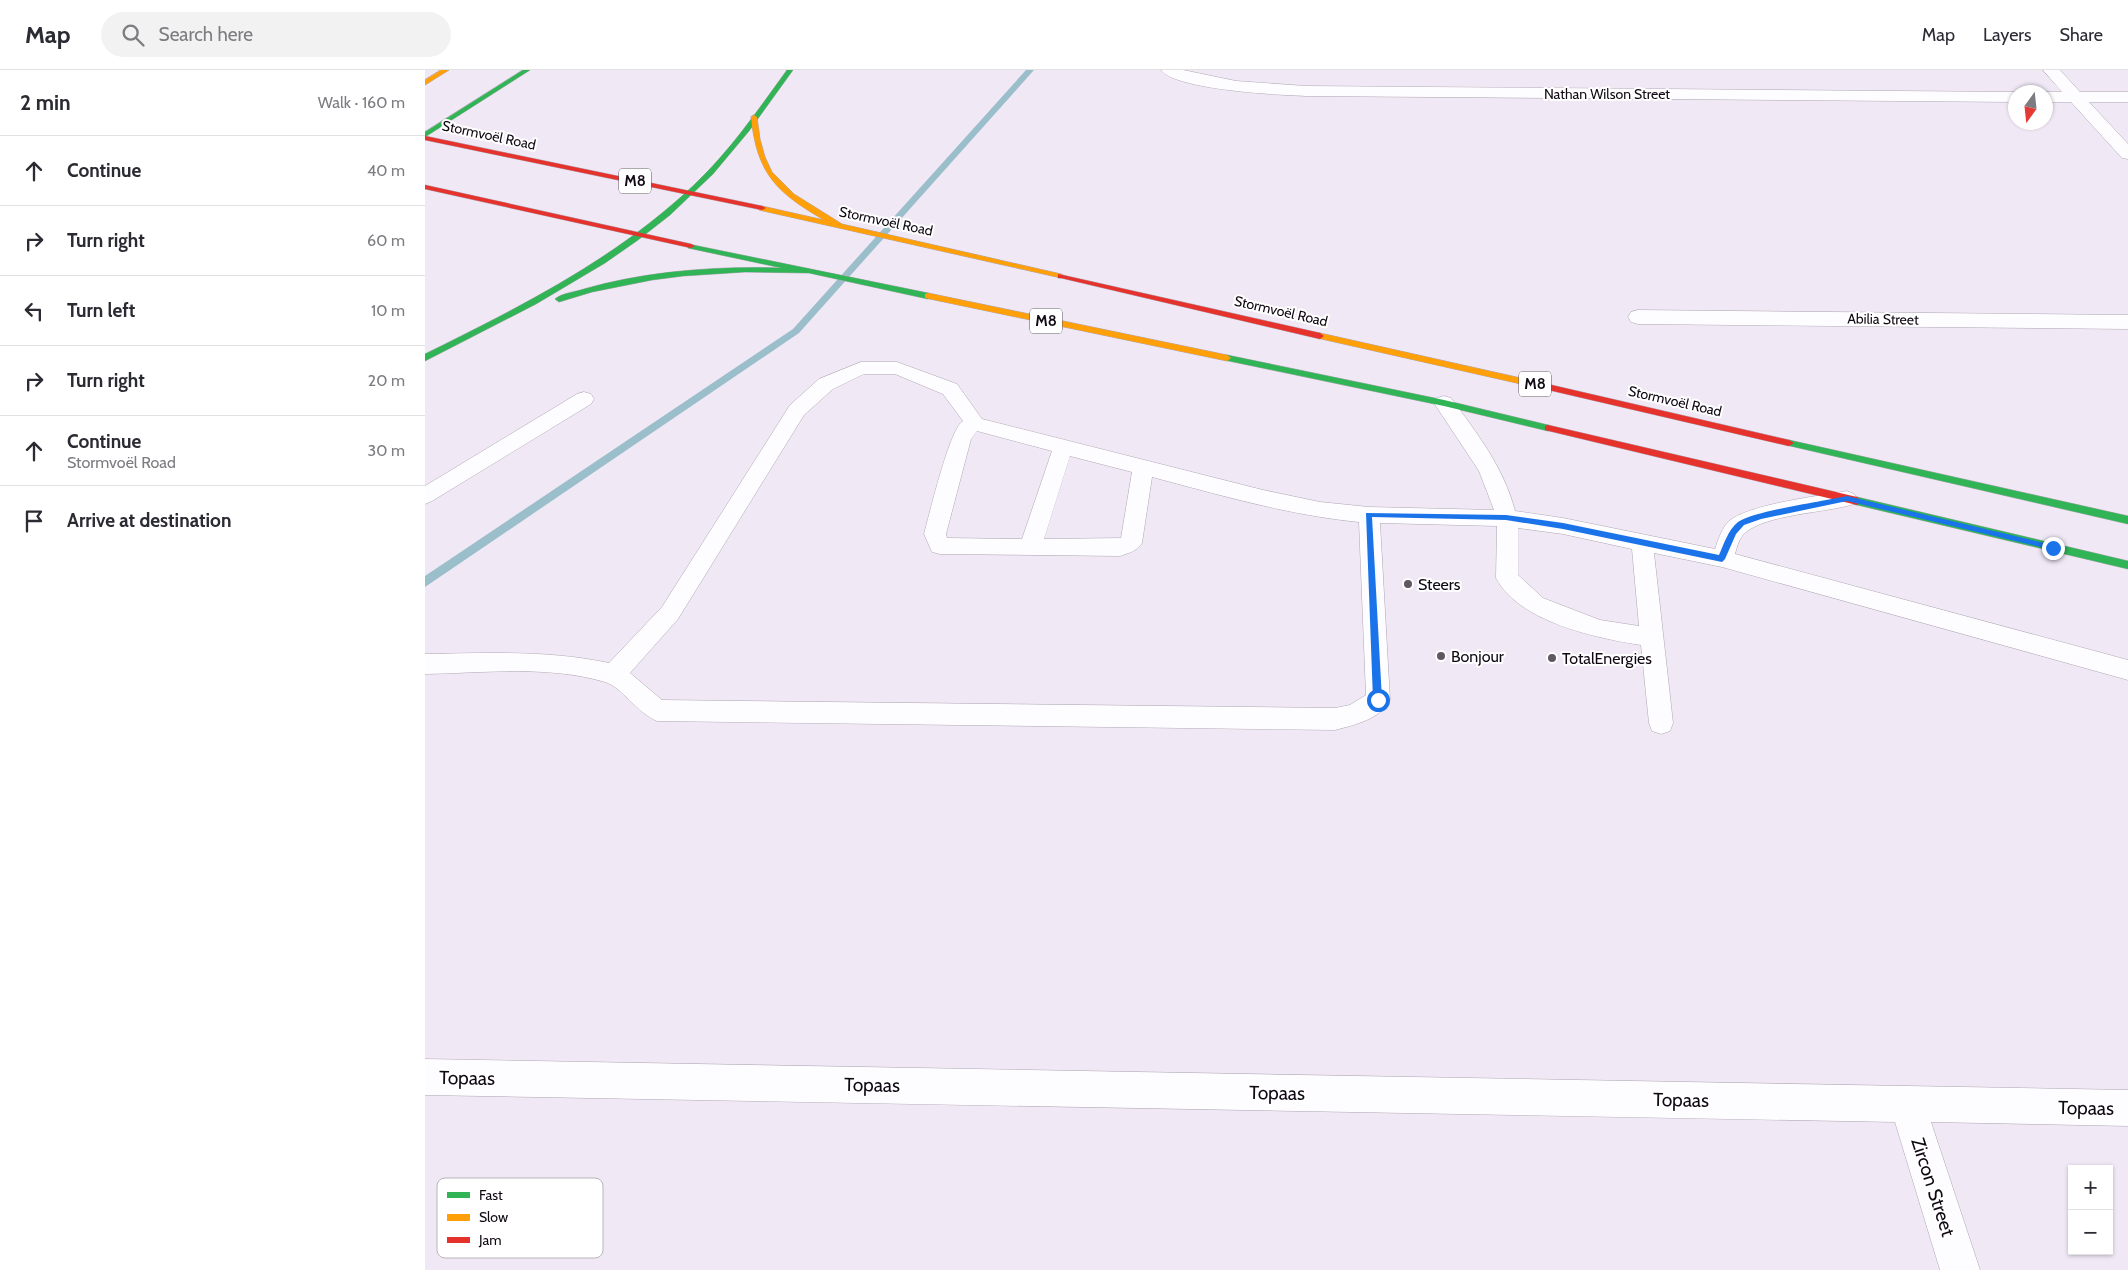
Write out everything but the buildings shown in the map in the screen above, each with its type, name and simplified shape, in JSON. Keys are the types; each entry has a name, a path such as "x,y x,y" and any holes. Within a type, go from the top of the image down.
{"main road":[{"path":"425,83 446,70"},
{"path":"425,136 527,70"},
{"path":"425,358 503,319 581,273 641,234 691,192 720,160 790,70"},
{"path":"754,117 755,146 766,172 791,196 843,227"},
{"name":"Stormvoël Road","path":"425,136 691,192 941,248 2128,520"},
{"name":"M8","path":"425,187 812,272 1444,403 2128,564"},
{"path":"503,319 590,288 648,276 691,270 731,268 812,272"}],"street":[{"name":"Nathan Wilson Street","path":"1169,70 1179,75 1198,79 1244,86 1305,91 2008,97"},
{"path":"2051,70 2128,154"},
{"path":"2053,97 2128,97"},
{"name":"Abilia Street","path":"1638,317 2128,322"},
{"name":"Topaas","path":"425,1078 2128,1108"},
{"name":"Zircon Street","path":"1907,1104 1960,1270"}],"lane":[{"path":"614,674 670,613 797,410 826,384 861,368 897,368 949,389 975,424"},
{"path":"425,496 585,399"},
{"path":"1444,403 1485,462 1495,482 1506,518 1507,578 1535,604 1598,629 1652,637"},
{"path":"1143,468 1131,544 1120,548 940,546 935,534 961,439 966,428 975,424 1143,468 1321,510 1369,515 1506,518 1642,542 1722,559 2128,670"},
{"path":"1031,548 1063,447"},
{"path":"1722,559 1733,532 1742,523 1847,498"},
{"path":"425,664 534,662 576,666 614,674 657,710 1342,717 1356,714 1378,700 1369,515"},
{"path":"1642,542 1661,723"}],"waterway":[{"path":"425,582 796,331 1030,70"}],"traffic: fast":[{"path":"425,135 527,70"},
{"path":"425,358 533,303 636,238 697,186 723,159 790,70"},
{"path":"691,246 928,296"},
{"path":"559,299 621,283 683,273 745,270 809,271"},
{"path":"1227,358 1444,403 1548,428"},
{"path":"1789,443 2128,520"},
{"path":"1857,501 2128,565"}],"traffic: slow":[{"path":"425,83 446,70"},
{"path":"754,117 756,139 762,157 769,172 779,185 805,205 840,226"},
{"path":"762,208 1061,276"},
{"path":"928,296 1227,358"},
{"path":"1320,336 1543,386"}],"traffic: jam":[{"path":"425,138 762,208"},
{"path":"425,187 691,246"},
{"path":"1061,276 1320,336"},
{"path":"1543,386 1789,443"},
{"path":"1548,428 1857,501"}],"place":[{"name":"Steers","path":"1408,584"},
{"name":"Bonjour","path":"1441,656"},
{"name":"TotalEnergies","path":"1552,658"}],"route":[{"path":"1378,700 1369,515 1506,518 1563,526 1722,559 1733,532 1742,523 1847,498 2053,548"}]}
